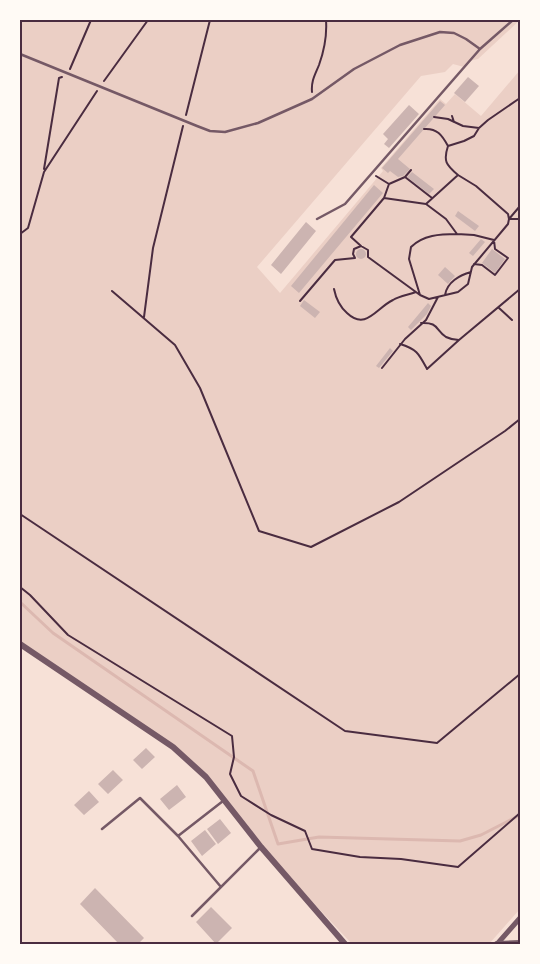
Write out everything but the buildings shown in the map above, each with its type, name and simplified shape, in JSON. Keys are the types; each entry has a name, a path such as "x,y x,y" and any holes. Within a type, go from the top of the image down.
{"street":[{"path":"20,644 173,747 206,777 261,846 346,944"},
{"path":"498,943 520,918"},
{"path":"498,943 520,943"}],"lane":[{"path":"317,219 345,204 480,49 513,20"},
{"path":"20,54 185,121 210,130 225,132 258,123 312,99 354,69 400,46 440,32 454,33 480,49"},
{"path":"102,829 140,798 178,836 221,887"},
{"path":"178,836 224,800"},
{"path":"192,916 261,846"}],"path":[{"path":"20,234 28,228 44,172 59,78 68,73 91,20"},
{"path":"44,172 100,86 148,20"},
{"path":"144,318 153,248 210,20"},
{"path":"312,99 311,82 320,64 324,46 326,20"},
{"path":"448,146 474,136 479,128 488,120 520,98"},
{"path":"452,116 454,122"},
{"path":"434,117 448,119 463,126 479,128"},
{"path":"424,129 433,128 442,135 448,146 445,159 447,164 458,175 476,186 500,206 508,214 509,218"},
{"path":"411,170 405,177 390,184 384,198 351,237 368,250 368,257 420,295 429,299 458,292 468,284 474,264 508,224 509,218 520,206"},
{"path":"373,174 390,184"},
{"path":"426,204 458,175"},
{"path":"405,177 432,198"},
{"path":"384,198 426,204 446,219 456,234"},
{"path":"509,218 520,220"},
{"path":"420,295 409,258 411,247 421,239 438,235 456,234 480,236 494,240"},
{"path":"474,264 482,265 495,275 508,258 495,249 494,240"},
{"path":"300,301 334,260 355,258 353,254 354,249 361,246"},
{"path":"445,295 448,287 458,277 471,272"},
{"path":"334,289 340,306 352,317 360,320 370,317 393,300 416,292"},
{"path":"400,344 417,352 427,370 459,340 520,290"},
{"path":"112,291 175,345 200,388 259,531 311,547 400,502 505,431 520,418"},
{"path":"382,368 400,344 432,311 438,296"},
{"path":"498,308 512,320"},
{"path":"422,323 430,323 437,326 447,338 459,340"},
{"path":"20,514 345,732 437,743 520,674"},
{"path":"20,587 30,594 68,635 232,736 234,757 230,774 241,796 271,815 305,831 312,849 360,857 458,868 520,813"}],"shaded area":[{"path":"20,20 520,20 478,59 469,61 464,67 453,64 445,72 421,76 257,267 280,293 383,171 381,168 440,99 446,104 455,94 481,116 520,70 520,909 489,944 352,944 261,847 206,777 173,747 20,644"}],"waterway":[{"path":"20,602 53,633 253,771 278,844 319,837 460,841 481,835 520,815"}]}
